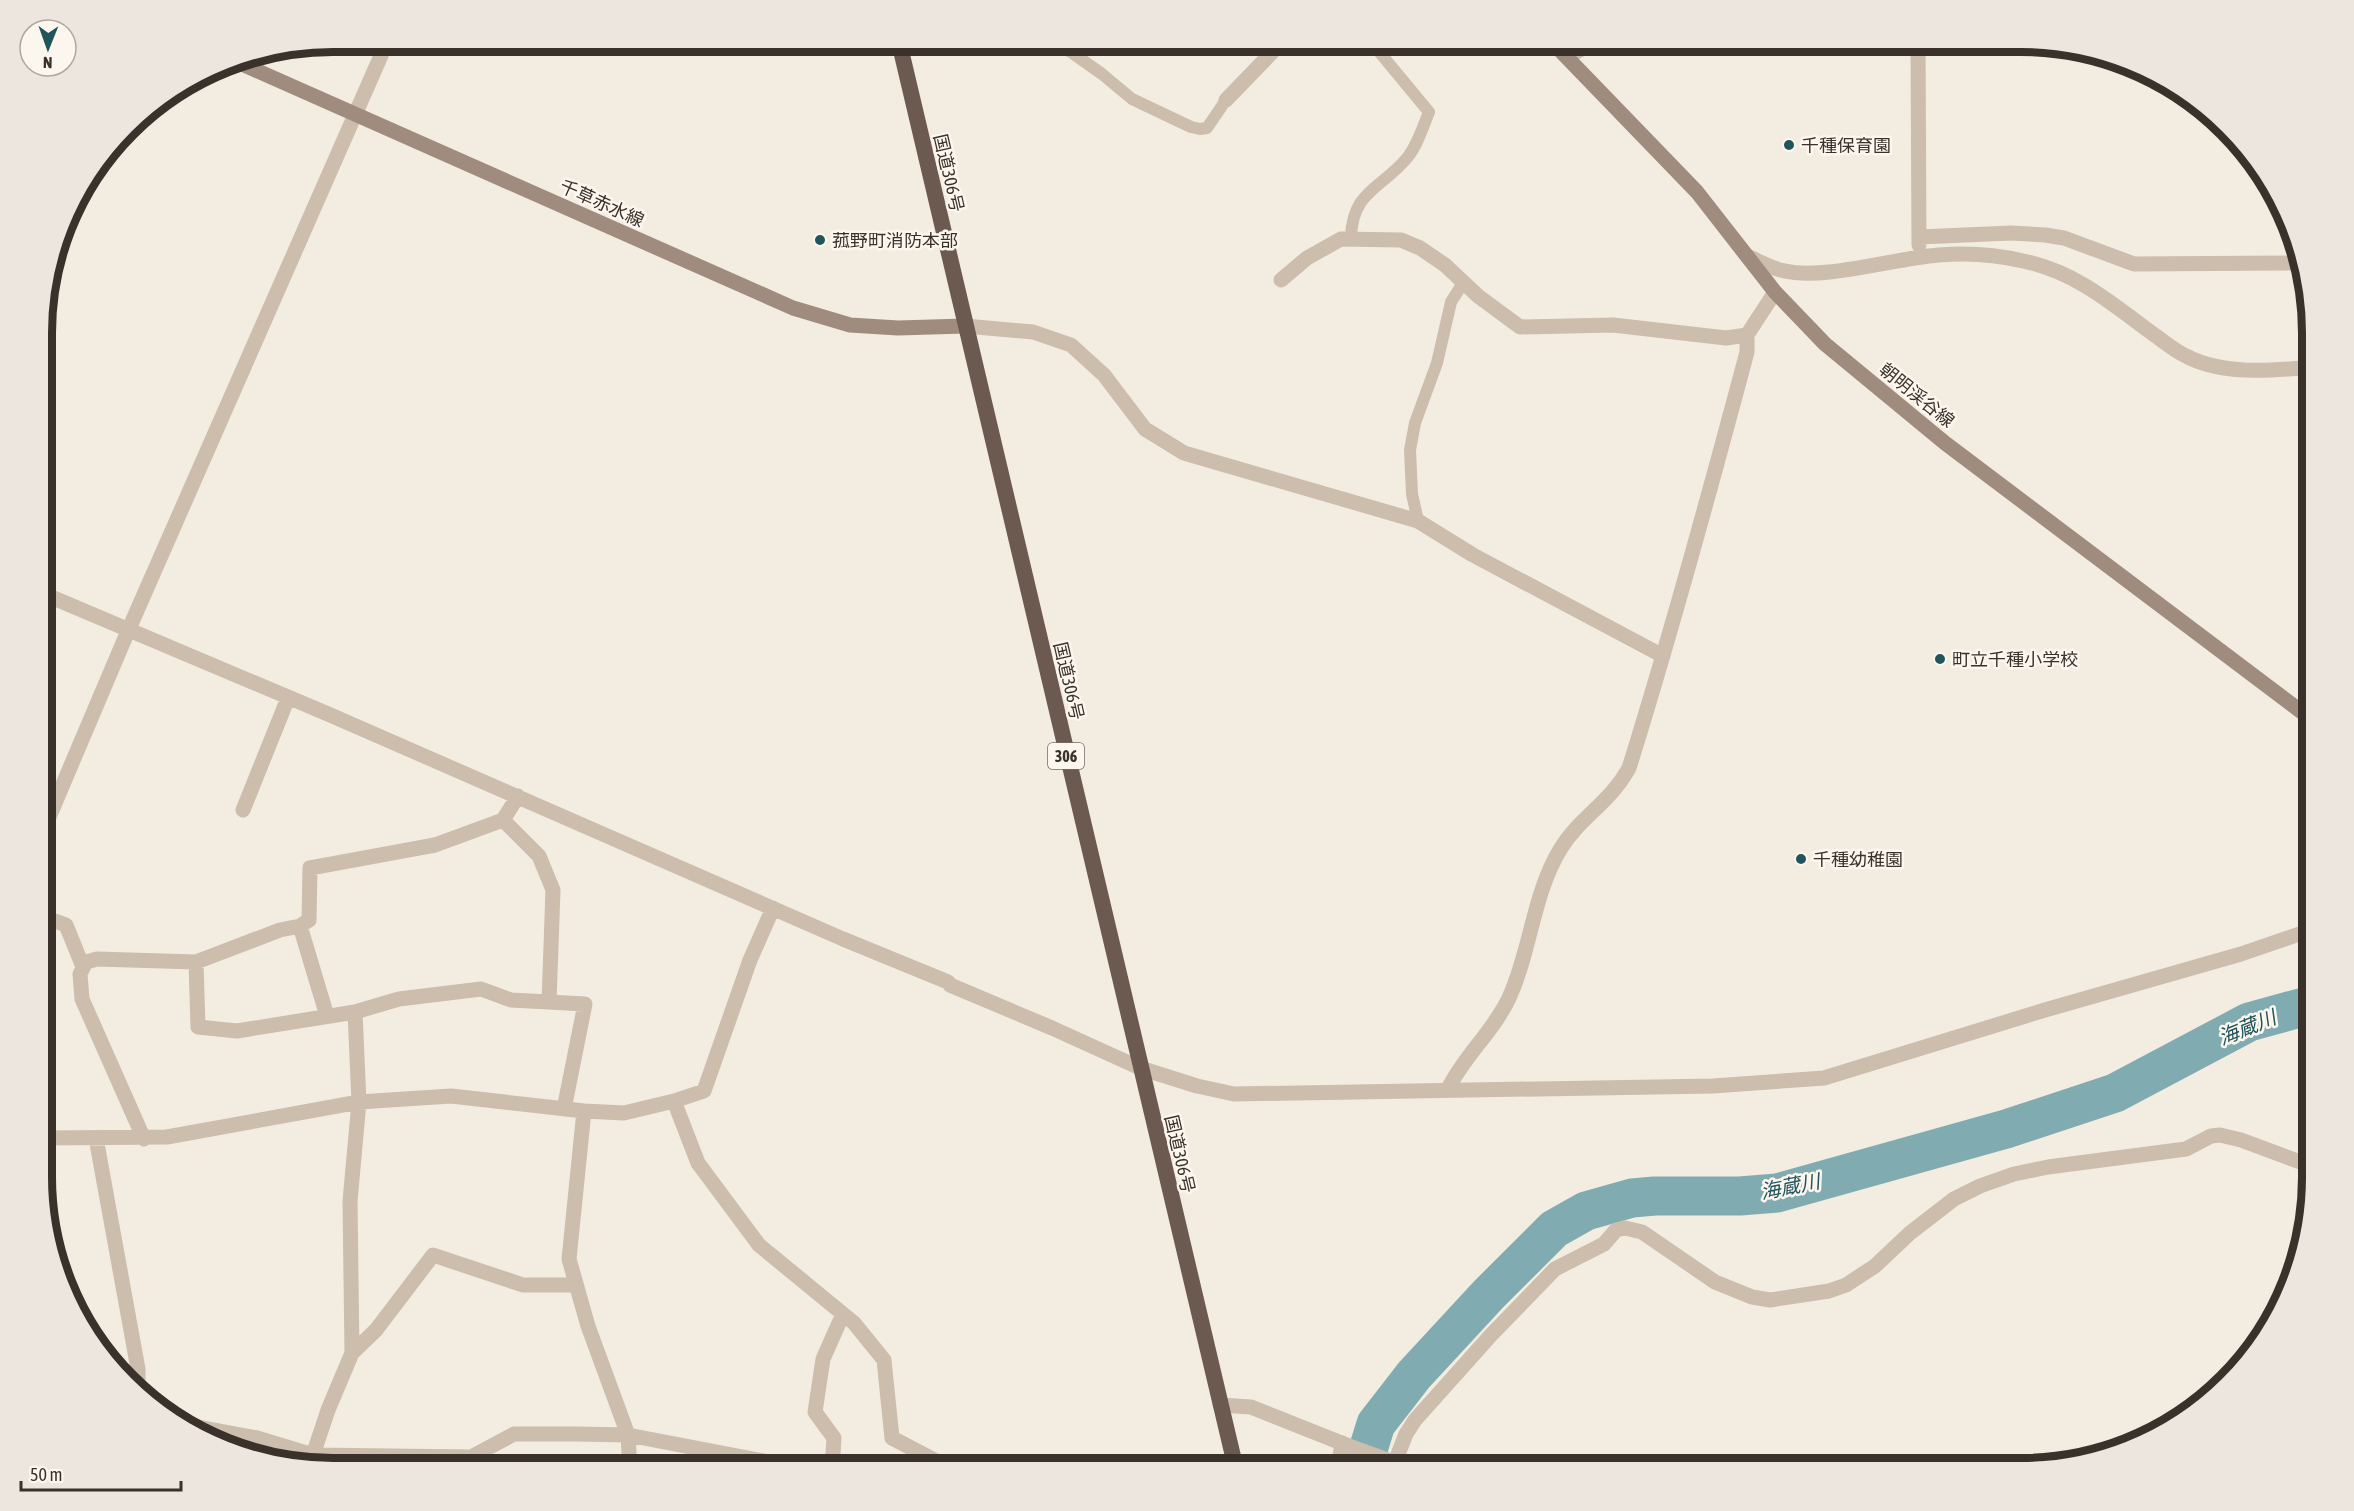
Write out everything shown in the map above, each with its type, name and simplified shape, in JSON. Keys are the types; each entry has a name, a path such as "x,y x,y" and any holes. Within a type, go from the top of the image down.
{"highway":[{"name":"国道306号","path":"901,52 1233,1458"}],"main road":[{"name":"朝明渓谷線","path":"1562,52 1696,192 1775,292 1825,344 1945,443 2302,712"},
{"name":"千草赤水線","path":"246,66 793,308 850,325 898,328 965,326"}],"street":[{"path":"52,810 128,631 382,52"},
{"path":"1226,100 1272,52"},
{"path":"1567,57 1576,52"},
{"path":"1918,52 1919,257"},
{"path":"1919,237 2011,233 2045,235 2064,238 2134,264 2292,263"},
{"path":"1281,280 1307,258 1341,239 1401,240 1420,248 1445,265 1478,296 1520,327 1613,325 1726,339 1747,335"},
{"path":"1747,256 1795,273 1843,270 1919,257 1995,255 2044,265 2073,277 2186,356 2202,362 2261,371 2302,369"},
{"path":"1448,1089 1455,1075 1487,1035 1509,998 1544,887 1561,847 1573,831 1610,796 1621,783 1629,768 1663,656 1747,352 1747,335 1775,292"},
{"path":"965,326 1033,332 1071,345 1104,375 1145,429 1184,453 1419,521 1473,555 1663,656"},
{"path":"52,598 518,796 843,939 948,982 950,985 1140,1068 1197,1086 1234,1094 1713,1086 1824,1078 2002,1023 2241,954 2302,933"},
{"path":"243,810 288,698"},
{"path":"144,1139 82,999 80,974 86,962 97,959 196,962 279,930 300,926 309,920 310,868 435,845 502,820 518,796"},
{"path":"502,820 539,856 553,890 549,1002"},
{"path":"52,1138 144,1139 196,1133 359,1102 451,1096 584,1112 624,1113 674,1101 704,1091 750,960 773,908"},
{"path":"52,920 66,925 83,967"},
{"path":"300,926 327,1016"},
{"path":"196,962 198,1027 237,1031 355,1012 399,999 482,989 510,1000 585,1004 564,1109"},
{"path":"352,1353 350,1201 359,1102 355,1012"},
{"path":"674,1101 698,1163 759,1245 854,1323 884,1359 892,1437 931,1458"},
{"path":"584,1112 569,1259 588,1326 628,1435 629,1458"},
{"path":"1393,1458 1415,1420 1491,1335 1555,1269 1604,1244 1616,1230 1625,1228 1642,1232 1715,1282 1752,1297 1770,1300 1820,1292 1846,1285 1875,1266 1926,1220 1954,1199 1980,1186 2014,1174 2048,1167 2186,1149 2211,1136 2220,1135 2302,1163"},
{"path":"96,1138 138,1379"},
{"path":"313,1455 328,1410 352,1353 376,1330 433,1255 523,1285 576,1285"},
{"path":"833,1458 834,1438 815,1412 823,1359 843,1314"},
{"path":"1220,1405 1251,1407 1383,1458"},
{"path":"207,1429 257,1438 313,1455 471,1457 514,1434 628,1435 748,1458"},
{"path":"257,1438 258,1448"},
{"path":"1342,1458 1346,1445"}],"lane":[{"path":"1071,52 1132,99 1191,127 1207,128 1226,100"},
{"path":"1351,238 1357,207 1368,192 1409,155 1429,112 1379,52"},
{"path":"1419,521 1412,494 1410,450 1415,423 1437,363 1451,302 1463,283"}],"waterway":[{"name":"海蔵川","path":"1365,1458 1376,1424 1414,1375 1488,1295 1554,1229 1586,1211 1632,1198 1777,1193 2006,1129 2115,1093 2249,1022 2302,1007"}],"place":[{"name":"千種保育園","path":"1789,145"},
{"name":"菰野町消防本部","path":"820,240"},
{"name":"町立千種小学校","path":"1940,659"},
{"name":"千種幼稚園","path":"1801,859"}]}
